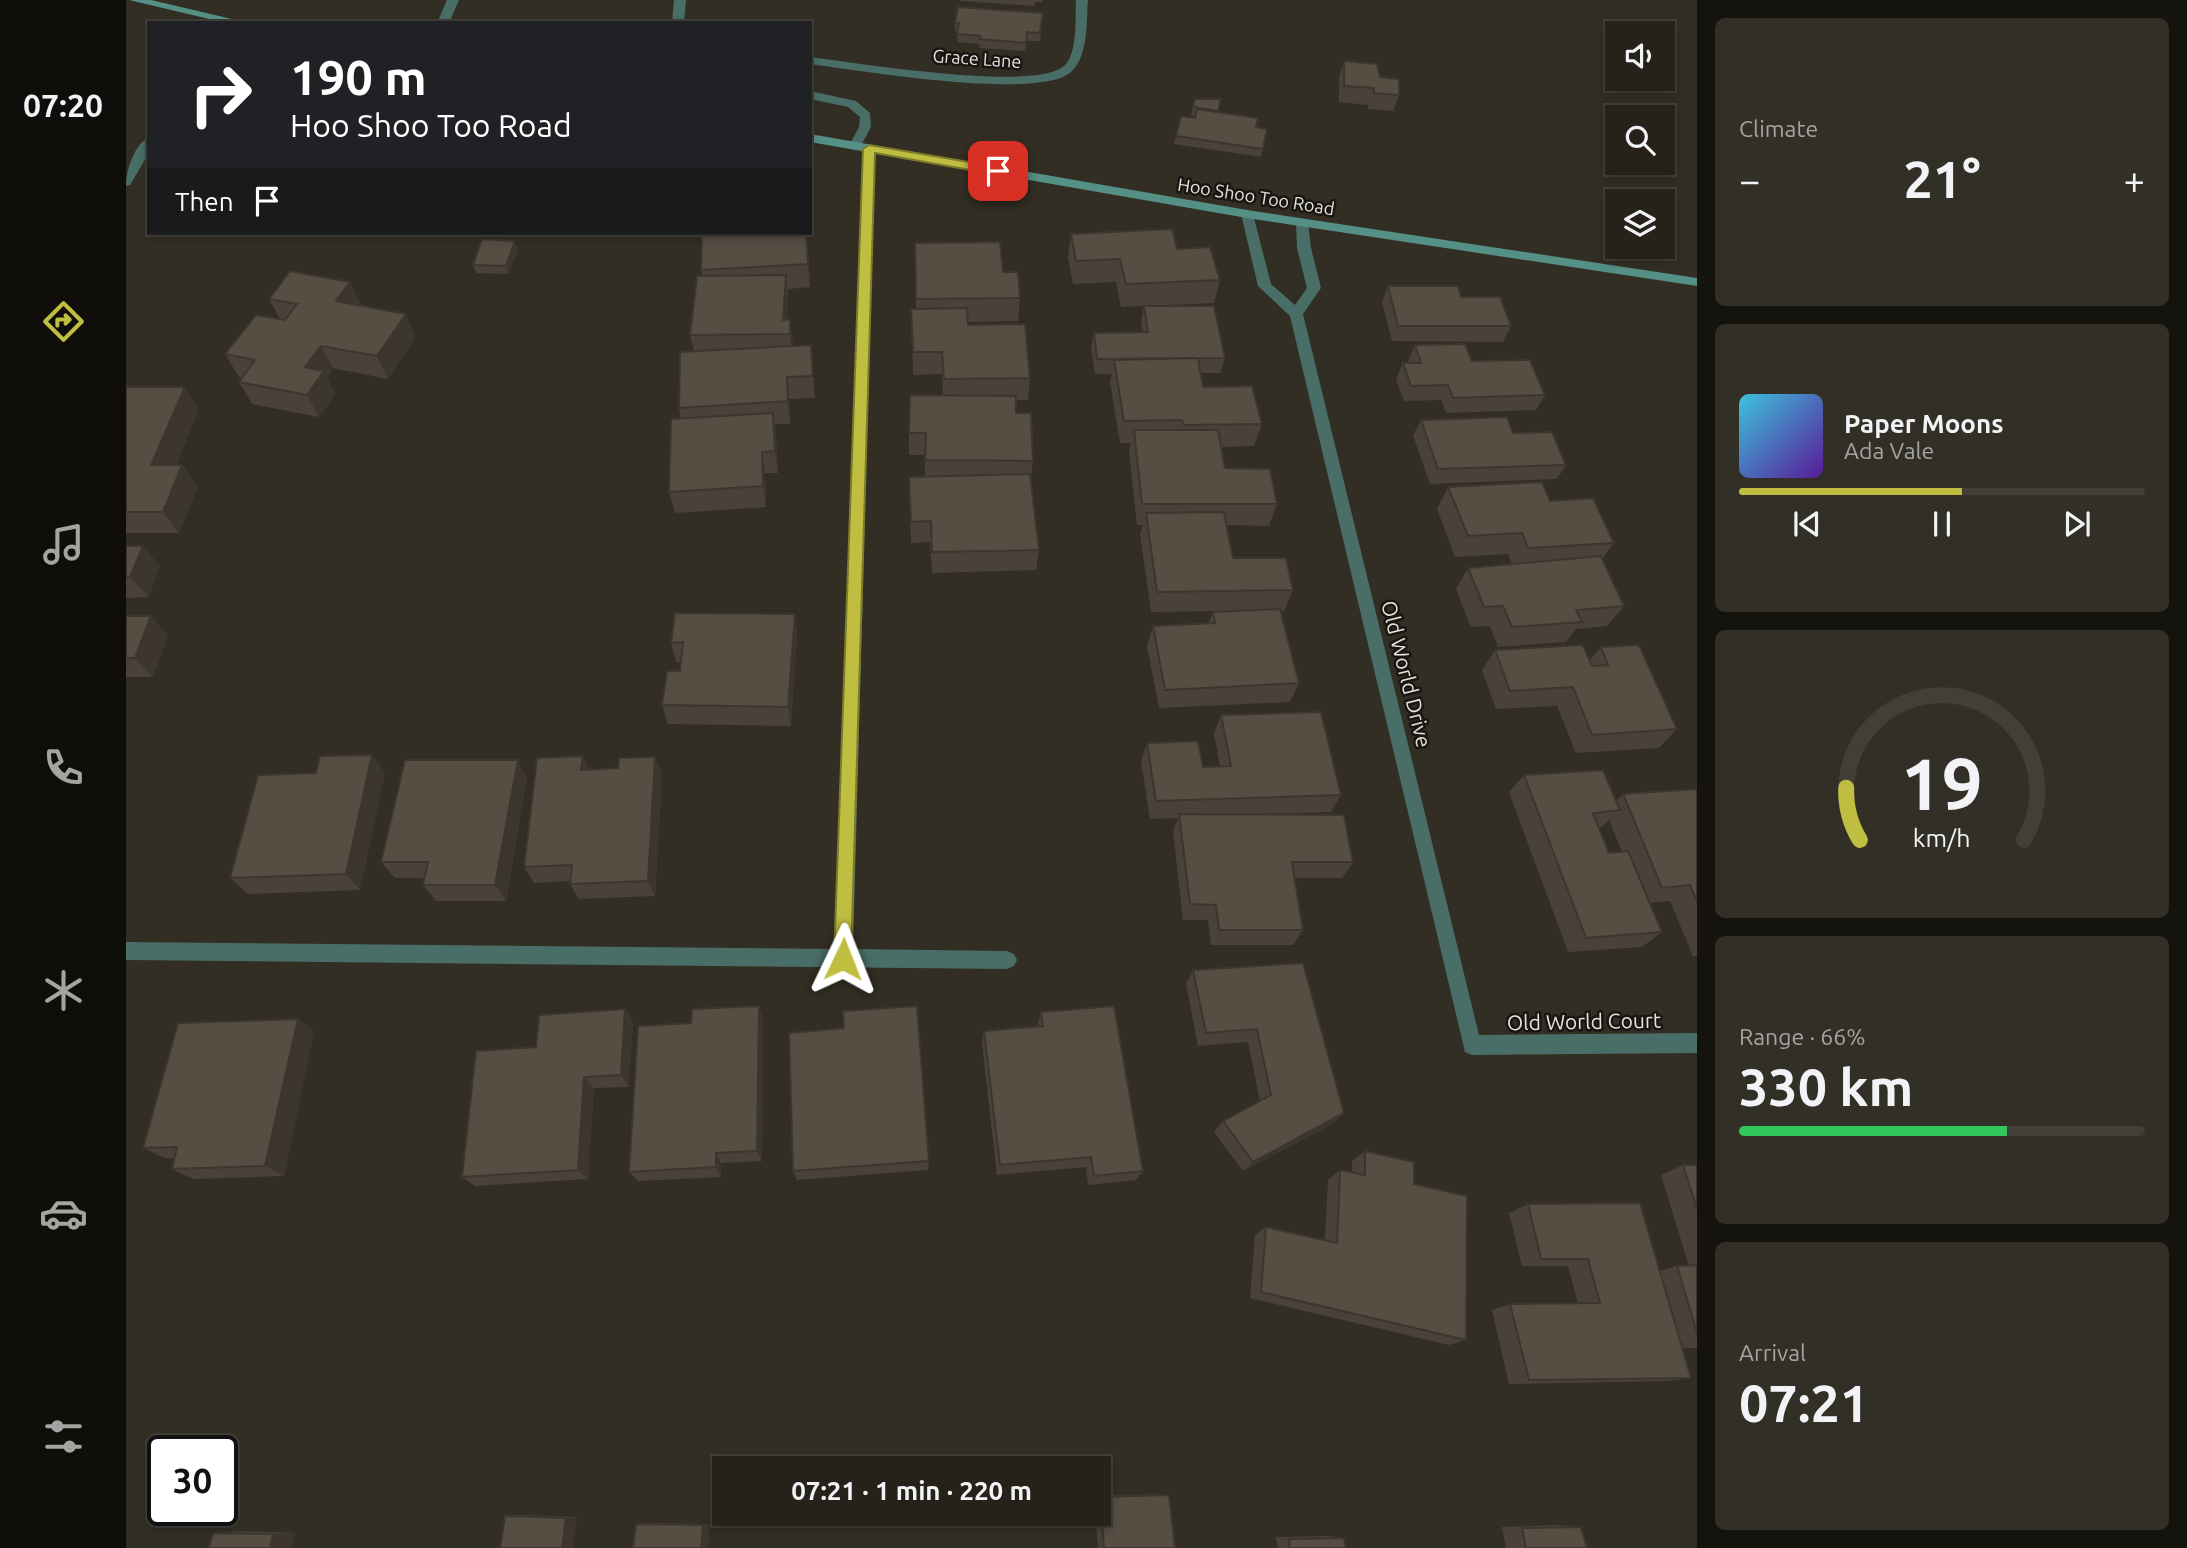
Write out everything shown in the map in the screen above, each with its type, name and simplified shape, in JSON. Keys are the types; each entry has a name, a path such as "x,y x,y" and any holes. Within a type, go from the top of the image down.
{"street":[{"path":"135,0 225,21"},
{"path":"444,21 453,0"},
{"path":"678,21 680,0"},
{"name":"Grace Lane","path":"812,60 986,78 1047,78 1059,75 1074,62 1082,0"},
{"path":"812,95 852,104 866,116 862,147 843,959"},
{"name":"Hoo Shoo Too Road","path":"812,138 1247,214 1697,282"},
{"path":"126,182 147,145"},
{"path":"1247,214 1265,286 1296,314 1314,288 1304,248 1302,222"},
{"name":"Old World Drive","path":"1296,314 1472,1045"},
{"path":"126,951 1007,960"},
{"name":"Old World Court","path":"1472,1045 1697,1043"}],"building":[{"path":"958,7 1043,13 1040,33 1027,32 1026,43 957,34 959,23 955,23"},
{"path":"1344,61 1377,64 1380,77 1399,79 1399,95 1374,93 1374,88 1344,86"},
{"path":"1195,99 1221,99 1218,111 1193,107"},
{"path":"1197,109 1258,118 1256,127 1267,129 1263,149 1176,136 1181,116 1195,118"},
{"path":"1172,229 1177,249 1210,247 1220,280 1126,284 1120,259 1076,261 1071,234"},
{"path":"702,235 806,235 808,264 701,270"},
{"path":"482,239 515,241 506,266 473,265"},
{"path":"1000,242 1003,272 1018,272 1020,298 916,299 915,243"},
{"path":"290,271 350,282 336,301 406,314 377,356 321,346 305,367 324,371 307,395 239,382 255,360 225,354 256,315 285,320 297,304 269,299"},
{"path":"786,275 783,320 790,319 790,334 690,335 697,276"},
{"path":"1388,286 1458,286 1461,297 1500,297 1511,326 1398,326"},
{"path":"1144,306 1214,306 1225,358 1097,359 1094,333 1148,332"},
{"path":"967,308 968,325 1025,324 1030,378 944,379 942,352 913,352 911,309"},
{"path":"1465,344 1472,361 1530,360 1545,395 1453,398 1448,385 1411,386 1403,363 1421,363 1415,345"},
{"path":"811,345 813,376 787,377 788,401 679,408 680,352"},
{"path":"1198,358 1203,387 1252,386 1262,424 1184,425 1182,420 1124,421 1114,360"},
{"path":"126,387 185,387 151,465 182,465 163,512 126,512"},
{"path":"910,395 1016,396 1016,413 1031,413 1033,461 925,460 926,433 909,433"},
{"path":"773,413 775,451 762,452 763,486 669,492 671,419"},
{"path":"1507,417 1513,433 1552,432 1566,465 1438,469 1421,420"},
{"path":"1134,430 1218,430 1225,468 1270,469 1277,504 1142,504"},
{"path":"1030,474 1039,550 932,552 931,521 911,522 909,477"},
{"path":"1542,482 1550,501 1593,498 1614,543 1528,548 1522,533 1468,536 1448,487"},
{"path":"1224,512 1233,558 1286,558 1293,590 1157,592 1146,513"},
{"path":"126,546 143,546 130,577 126,577"},
{"path":"1601,556 1624,606 1576,610 1582,622 1512,627 1503,606 1484,607 1468,568"},
{"path":"1280,609 1299,683 1165,690 1153,626 1215,623 1213,612"},
{"path":"675,613 795,614 788,707 662,705 667,671 680,671 683,642 671,643"},
{"path":"126,616 151,616 135,658 126,658"},
{"path":"1583,645 1592,666 1608,665 1601,647 1639,645 1677,729 1592,735 1573,687 1510,691 1495,650"},
{"path":"1321,712 1341,795 1156,801 1147,743 1198,741 1203,767 1231,766 1221,715"},
{"path":"372,755 346,874 230,878 258,775 316,773 320,756"},
{"path":"583,756 581,770 618,768 619,758 655,757 648,881 570,884 572,865 524,867 537,758"},
{"path":"405,760 518,760 495,885 423,885 428,862 381,862"},
{"path":"1603,770 1620,810 1593,813 1609,853 1628,851 1662,932 1586,938 1524,775"},
{"path":"1697,789 1697,901 1690,885 1662,888 1623,794"},
{"path":"1179,814 1344,815 1353,862 1292,862 1303,930 1219,930 1216,905 1190,904"},
{"path":"1303,963 1344,1113 1253,1162 1223,1121 1271,1095 1257,1029 1206,1033 1193,970"},
{"path":"759,1006 757,1151 716,1153 716,1167 629,1172 638,1026 691,1023 692,1009"},
{"path":"917,1006 929,1161 793,1171 789,1033 844,1028 843,1011"},
{"path":"1114,1006 1143,1171 1094,1176 1091,1157 1000,1165 984,1031 1043,1026 1041,1012"},
{"path":"625,1009 621,1075 584,1077 578,1170 462,1177 476,1051 536,1047 539,1015"},
{"path":"298,1019 265,1166 172,1169 177,1147 143,1148 178,1023"},
{"path":"1365,1151 1414,1162 1414,1184 1467,1196 1466,1340 1261,1292 1266,1227 1337,1243 1340,1170 1365,1175"},
{"path":"1683,1165 1697,1165 1697,1209"},
{"path":"1640,1203 1691,1378 1529,1380 1510,1304 1600,1303 1588,1259 1541,1259 1528,1204"},
{"path":"1697,1265 1697,1333 1677,1266"},
{"path":"1169,1495 1175,1548 1104,1548 1102,1526 1111,1526 1111,1497"},
{"path":"505,1516 566,1518 562,1548 500,1548"},
{"path":"636,1524 703,1525 701,1548 633,1548"},
{"path":"1581,1527 1587,1548 1526,1548 1522,1528"},
{"path":"213,1533 273,1534 270,1548 209,1548"},
{"path":"1344,1538 1346,1548 1290,1548 1289,1539"}],"route":[{"path":"843,959 869,149 998,171"}]}
